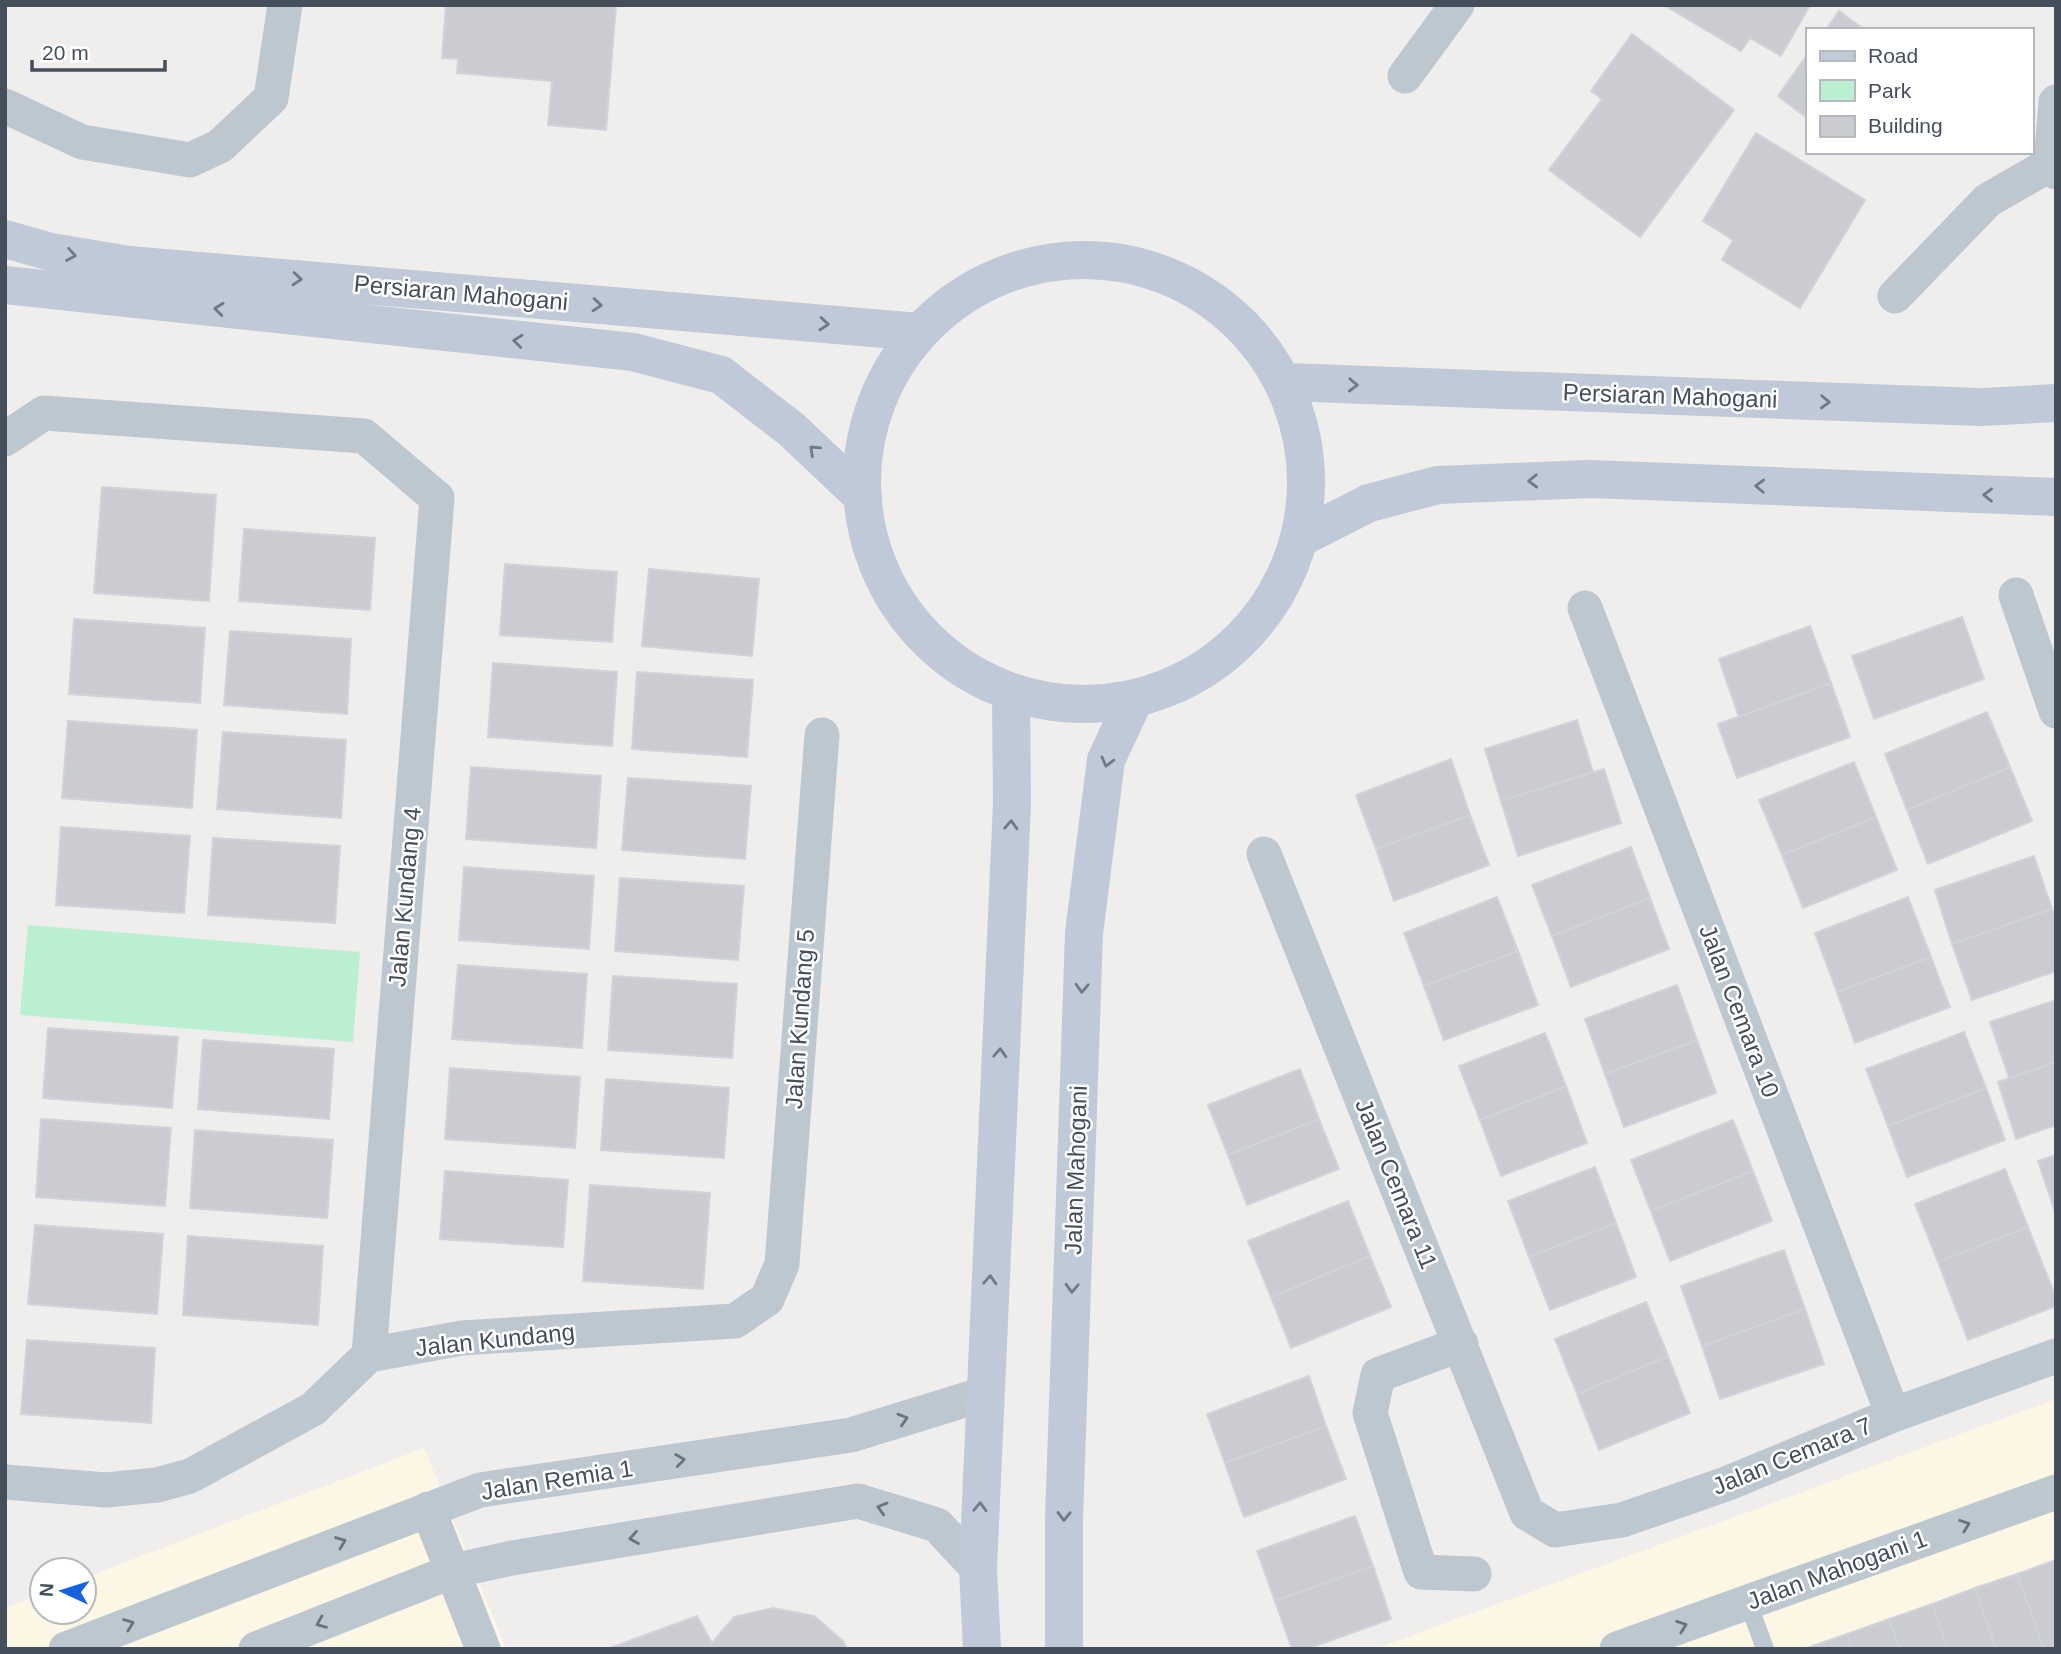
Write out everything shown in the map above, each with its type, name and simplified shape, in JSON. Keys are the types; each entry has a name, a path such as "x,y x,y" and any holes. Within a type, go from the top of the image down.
{"main road":[{"name":"Persiaran Mahogani","path":"5,239 51,252 129,265 919,332"},
{"path":"1115,260 1184,281 1243,323 1285,382 1306,459 1300,538 1277,594 1240,642 1191,678 1134,700 1072,705 1011,692 972,674 937,649 909,617 885,580 871,539 863,497 865,452 875,409 893,368 919,332 976,287 1043,261 1115,260"},
{"name":"Persiaran Mahogani","path":"5,285 633,352 721,375 791,429 863,497"},
{"name":"Persiaran Mahogani","path":"1285,382 1969,407 2056,403"},
{"path":"1300,538 1369,503 1438,485 1591,479 2056,497"},
{"path":"982,1649 978,1569 1012,803 1011,692"},
{"name":"Jalan Mahogani","path":"1064,1649 1064,1520 1084,933 1106,760 1134,700"}],"street":[{"path":"5,106 82,142 190,160 220,146 271,98 285,5"},
{"path":"1405,76 1457,5"},
{"path":"1895,296 1988,200 2054,168 2056,102"},
{"name":"Jalan Kundang 4","path":"5,439 44,413 364,436 436,498 369,1355"},
{"path":"2016,595 2056,711"},
{"name":"Jalan Cemara 10","path":"1585,608 1893,1415"},
{"name":"Jalan Kundang 5","path":"767,1299 782,1264 822,735"},
{"name":"Jalan Cemara 11","path":"1264,854 1527,1513"},
{"name":"Jalan Kundang","path":"369,1355 461,1338 735,1321 767,1299"},
{"path":"1461,1344 1378,1375 1370,1413 1421,1573 1474,1574"},
{"path":"5,1482 106,1490 158,1485 190,1476 313,1409 369,1355"},
{"name":"Jalan Cemara 7","path":"1527,1513 1555,1530 1622,1520 1726,1484 1893,1415 2056,1356"},
{"name":"Jalan Remia 1","path":"65,1649 480,1490 850,1435 984,1394"},
{"name":"Jalan Mahogani 1","path":"1617,1649 2056,1492"},
{"path":"256,1649 453,1571 512,1558 858,1501 937,1525 978,1569"},
{"path":"428,1509 483,1649"}],"lane":[{"path":"1748,1602 1765,1649"}],"shaded area":[{"path":"2056,1399 2056,1649 1375,1649"},
{"path":"424,1448 506,1649 5,1649 5,1608 28,1599 28,1626 98,1626 98,1573"}],"green space":[{"path":"28,925 360,952 353,1042 20,1015"}],"building":[{"path":"446,5 616,5 606,130 548,125 552,81 457,73 458,59 442,58"},
{"path":"1664,5 1810,5 1781,56 1750,38 1741,51"},
{"path":"1839,11 1862,28 1827,28"},
{"path":"1632,34 1734,110 1640,237 1549,170 1602,99 1591,91"},
{"path":"1806,56 1806,117 1778,96"},
{"path":"1756,133 1865,200 1800,308 1722,260 1733,240 1703,221"},
{"path":"102,487 216,495 209,601 94,593"},
{"path":"244,529 375,538 370,610 239,601"},
{"path":"505,564 617,572 612,642 500,635"},
{"path":"649,569 759,579 752,656 642,646"},
{"path":"1962,617 1984,679 1874,719 1852,656"},
{"path":"74,619 205,628 200,703 69,694"},
{"path":"1810,626 1831,683 1739,717 1719,659"},
{"path":"230,631 351,639 347,714 224,705"},
{"path":"493,663 617,672 612,746 488,737"},
{"path":"637,672 753,680 747,757 632,749"},
{"path":"1831,683 1850,737 1737,778 1718,724"},
{"path":"1987,712 2010,767 1907,810 1885,754"},
{"path":"1577,720 1593,772 1501,801 1485,749"},
{"path":"68,721 197,730 192,808 62,798"},
{"path":"223,732 346,740 341,818 217,809"},
{"path":"1451,759 1470,815 1376,849 1356,795"},
{"path":"1854,762 1876,817 1782,855 1759,800"},
{"path":"471,767 601,776 596,848 466,839"},
{"path":"2010,767 2032,821 1928,864 1907,810"},
{"path":"1604,769 1621,823 1518,856 1501,801"},
{"path":"628,778 751,786 745,859 622,850"},
{"path":"1470,815 1489,865 1394,901 1376,849"},
{"path":"1876,817 1897,870 1803,908 1782,855"},
{"path":"61,827 190,836 184,913 56,905"},
{"path":"213,838 340,846 335,923 208,915"},
{"path":"1631,847 1650,898 1552,936 1532,885"},
{"path":"2034,856 2052,909 1952,944 1935,890"},
{"path":"464,867 594,876 589,949 459,940"},
{"path":"620,878 744,886 738,960 615,951"},
{"path":"1497,897 1518,951 1424,986 1404,933"},
{"path":"1908,897 1931,957 1837,992 1815,933"},
{"path":"1650,898 1669,949 1571,987 1552,936"},
{"path":"2052,909 2056,919 2056,971 1972,1000 1952,944"},
{"path":"1518,951 1538,1005 1444,1040 1424,986"},
{"path":"1931,957 1950,1007 1855,1043 1837,992"},
{"path":"458,965 587,974 582,1048 452,1039"},
{"path":"613,976 737,984 732,1058 608,1050"},
{"path":"1677,985 1697,1040 1605,1074 1585,1019"},
{"path":"2056,1000 2056,1062 2009,1078 1990,1022"},
{"path":"48,1028 178,1037 172,1108 43,1098"},
{"path":"1964,1032 1986,1088 1888,1126 1866,1069"},
{"path":"1545,1033 1566,1086 1480,1120 1459,1066"},
{"path":"203,1040 334,1049 329,1119 198,1109"},
{"path":"1697,1040 1716,1093 1624,1127 1605,1074"},
{"path":"2056,1062 2056,1125 2016,1139 1998,1082"},
{"path":"450,1068 580,1077 575,1148 445,1139"},
{"path":"1300,1069 1319,1119 1228,1155 1208,1105"},
{"path":"606,1079 729,1088 724,1158 601,1150"},
{"path":"1566,1086 1587,1143 1501,1176 1480,1120"},
{"path":"1986,1088 2005,1140 1907,1177 1888,1126"},
{"path":"41,1119 171,1128 165,1206 36,1197"},
{"path":"1319,1119 1339,1169 1247,1205 1228,1155"},
{"path":"1733,1120 1753,1171 1651,1211 1631,1160"},
{"path":"195,1130 333,1140 327,1218 190,1208"},
{"path":"2056,1155 2056,1215 2038,1161"},
{"path":"1595,1167 1616,1223 1529,1257 1508,1201"},
{"path":"2005,1169 2028,1227 1938,1262 1915,1204"},
{"path":"445,1171 568,1180 563,1247 440,1239"},
{"path":"1753,1171 1772,1221 1670,1261 1651,1211"},
{"path":"590,1185 710,1193 703,1289 583,1281"},
{"path":"1348,1201 1370,1256 1271,1297 1248,1241"},
{"path":"1616,1223 1636,1277 1550,1310 1529,1257"},
{"path":"35,1225 163,1234 157,1314 28,1304"},
{"path":"2028,1227 2056,1298 2056,1306 1968,1340 1938,1262"},
{"path":"188,1236 323,1246 318,1325 183,1315"},
{"path":"1784,1250 1805,1309 1702,1346 1681,1286"},
{"path":"1370,1256 1391,1307 1291,1348 1271,1297"},
{"path":"1646,1302 1668,1356 1577,1394 1555,1339"},
{"path":"1805,1309 1824,1364 1720,1399 1702,1346"},
{"path":"27,1340 155,1348 151,1423 21,1414"},
{"path":"1668,1356 1690,1413 1599,1450 1577,1394"},
{"path":"1309,1376 1326,1426 1225,1463 1207,1414"},
{"path":"1326,1426 1346,1479 1244,1517 1225,1463"},
{"path":"1355,1516 1373,1566 1275,1601 1257,1551"},
{"path":"2056,1560 2056,1649 2044,1649 2017,1574"},
{"path":"1373,1566 1391,1619 1307,1649 1292,1649 1275,1601"},
{"path":"2017,1574 2044,1649 1996,1649 1975,1588"},
{"path":"1975,1588 1996,1649 1948,1649 1932,1604"},
{"path":"1932,1604 1948,1649 1900,1649 1889,1619"},
{"path":"773,1608 814,1616 843,1641 847,1649 607,1649 697,1616 712,1643 734,1617"},
{"path":"1889,1619 1900,1649 1852,1649 1847,1634"},
{"path":"1847,1634 1852,1649 1804,1649"}]}
